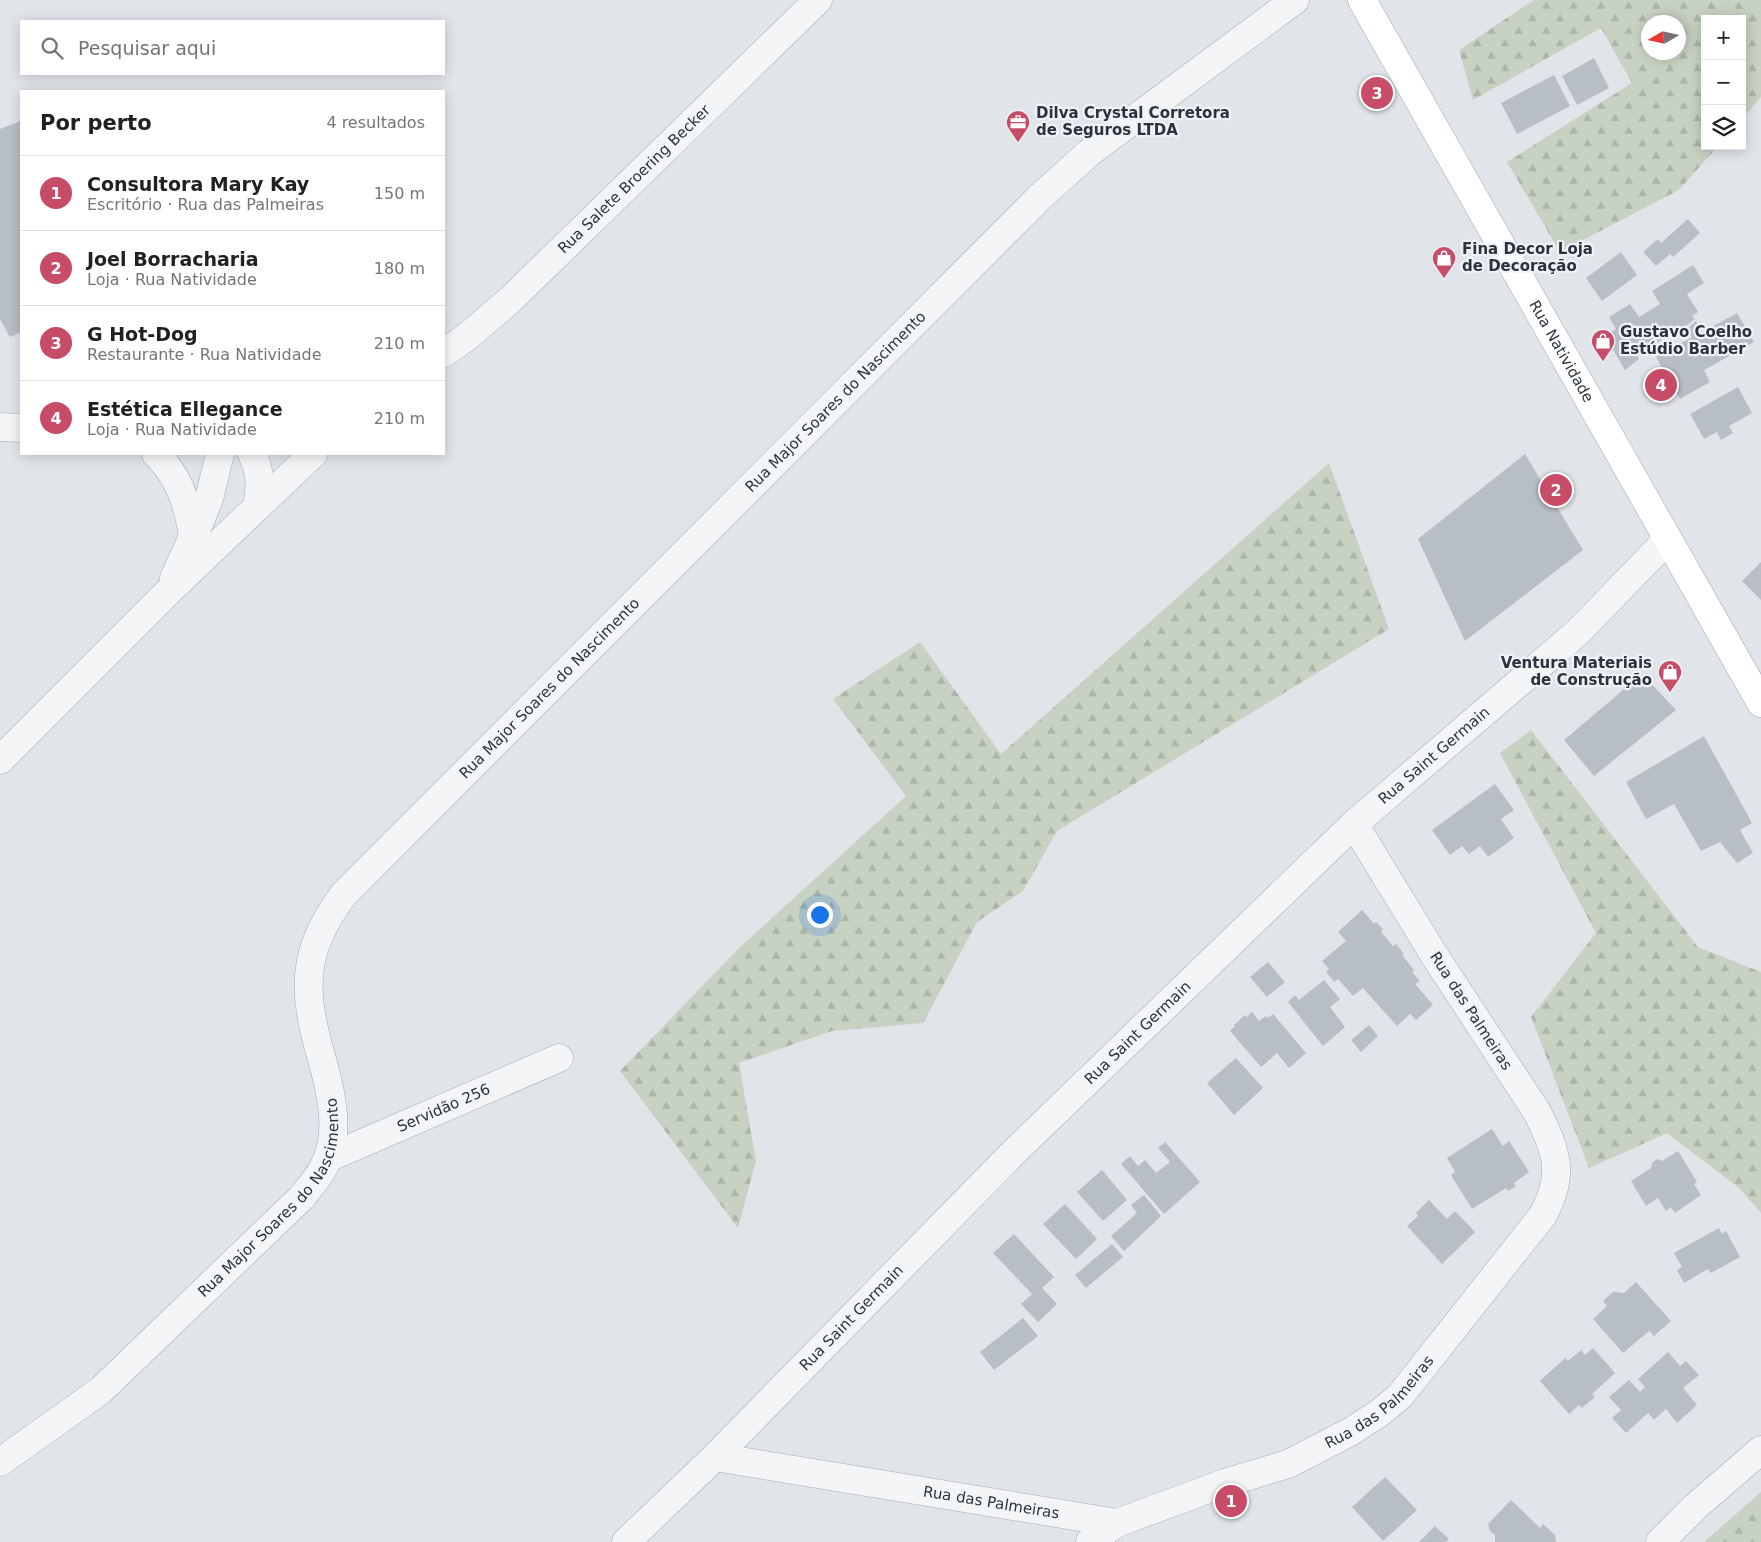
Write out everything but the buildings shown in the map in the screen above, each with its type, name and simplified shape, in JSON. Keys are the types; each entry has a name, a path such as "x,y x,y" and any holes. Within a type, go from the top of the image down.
{"main road":[{"name":"Rua Natividade","path":"1362,0 1761,703"}],"street":[{"name":"Rua Salete Broering Becker","path":"445,352 468,336 510,300 818,0"},
{"name":"Rua Major Soares do Nascimento","path":"0,1462 100,1390 301,1198 328,1158 332,1129 332,1102 312,1020 309,1002 309,980 315,944 321,928 344,894 1040,197 1090,152 1295,0"},
{"path":"0,427 20,428"},
{"path":"157,455 171,472 180,487 186,503 193,537"},
{"path":"166,593 209,499 220,455"},
{"path":"252,455 260,478 260,493 256,507"},
{"path":"0,760 166,593 312,455"},
{"name":"Rua Saint Germain","path":"626,1542 715,1457 1013,1153 1354,824 1578,632 1667,540"},
{"name":"Rua das Palmeiras","path":"715,1457 1117,1523 1225,1483 1288,1464 1350,1432 1378,1414 1400,1396 1542,1215 1554,1190 1556,1171 1554,1151 1537,1112 1436,958 1354,824"},
{"name":"Servidão 256","path":"328,1158 559,1058"},
{"path":"1660,1542 1695,1507 1761,1450"},
{"path":"1090,1542 1117,1523"}],"green space":[{"path":"1534,0 1761,0 1761,97 1746,114 1746,15 1701,15 1701,150 1714,150 1679,190 1560,252 1507,162 1632,83 1601,28 1473,100 1459,50"},
{"path":"1329,463 1389,629 1057,831 1023,891 977,922 923,1023 832,1031 739,1063 756,1161 738,1228 620,1071 740,947 906,796 833,699 920,642 1001,754"},
{"path":"1531,730 1698,947 1761,972 1761,1213 1739,1188 1667,1133 1589,1168 1531,1017 1596,933 1500,753"},
{"path":"1761,1492 1761,1542 1704,1542"}],"place":[{"name":"G Hot-Dog","path":"1377,93"},
{"name":"Dilva Crystal Corretora de Seguros LTDA","path":"1018,143"},
{"name":"Fina Decor Loja de Decoração","path":"1444,279"},
{"name":"Gustavo Coelho Estúdio Barber","path":"1603,362"},
{"name":"Estética Ellegance","path":"1661,385"},
{"name":"Joel Borracharia","path":"1556,490"},
{"name":"Ventura Materiais de Construção","path":"1670,693"},
{"name":"Consultora Mary Kay","path":"1231,1501"}]}
